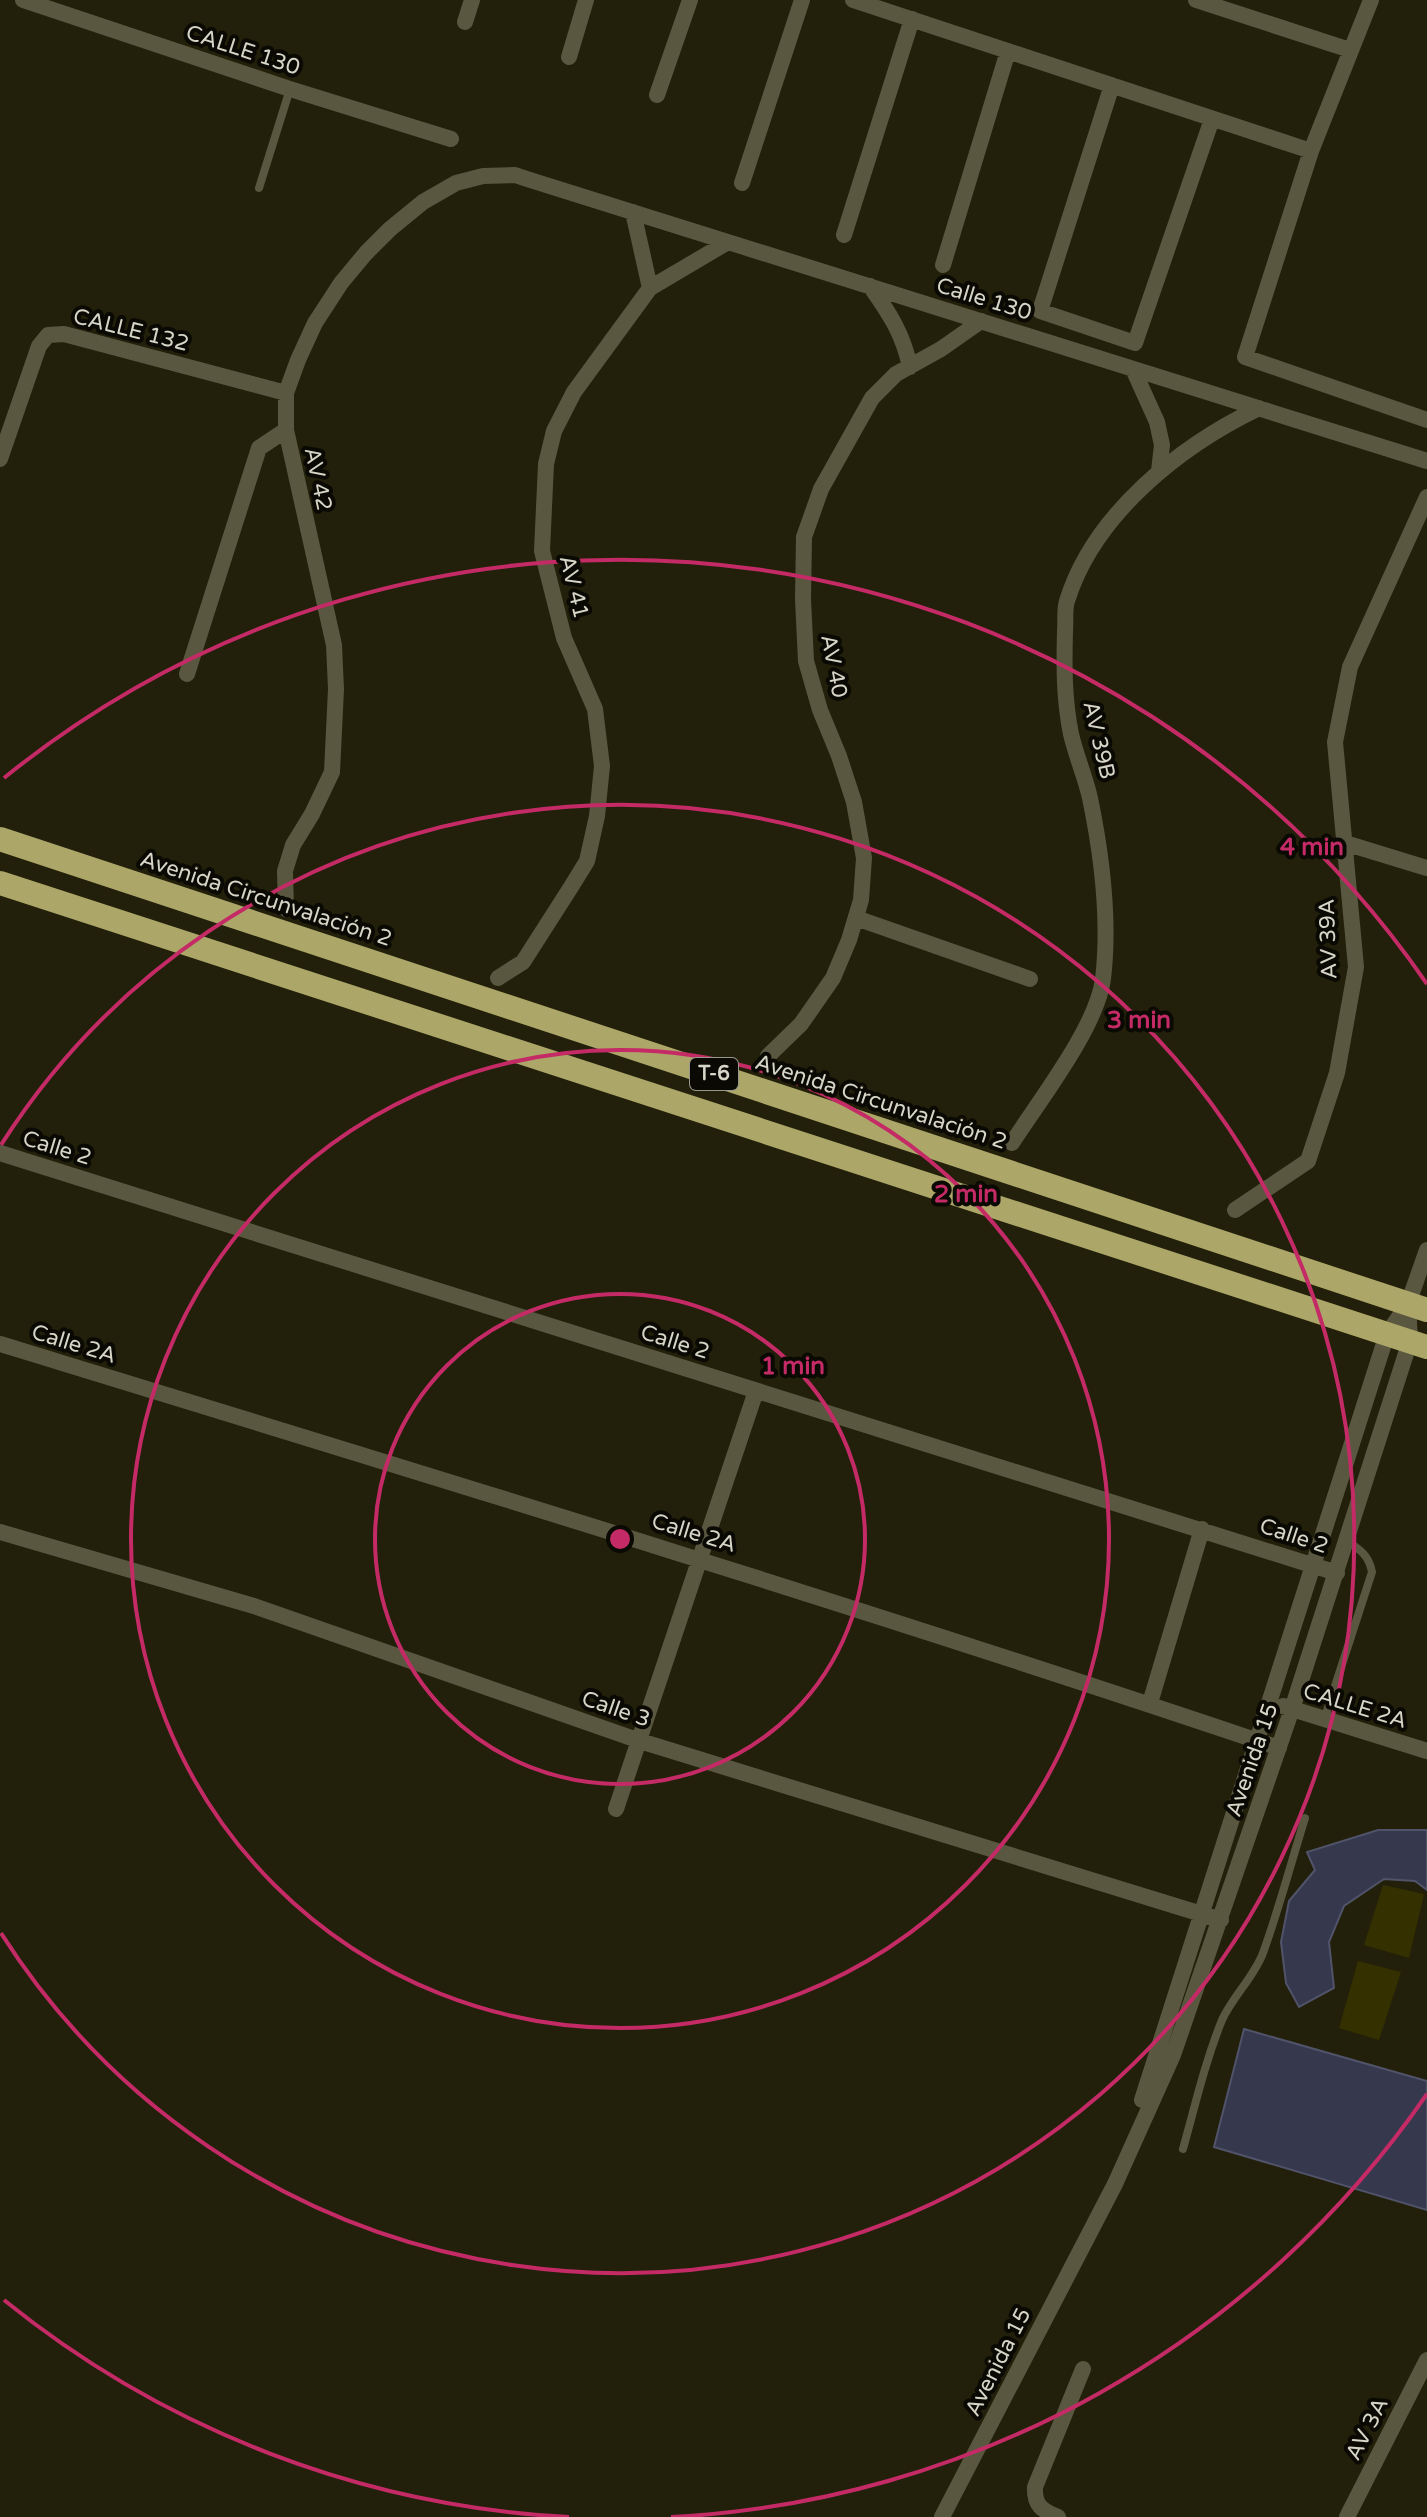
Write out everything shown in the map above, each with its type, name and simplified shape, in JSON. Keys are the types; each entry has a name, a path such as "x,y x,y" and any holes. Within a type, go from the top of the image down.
{"highway":[{"name":"Avenida Circunvalación 2","path":"0,839 1418,1307"},
{"name":"T-6","path":"0,883 1408,1341"}],"street":[{"name":"CALLE 130","path":"23,0 451,139"},
{"path":"465,22 472,0"},
{"path":"569,57 586,0"},
{"path":"657,95 690,0"},
{"path":"742,183 802,0"},
{"path":"853,0 1311,151"},
{"path":"1196,0 1350,50"},
{"path":"1371,0 1311,151 1245,357 1427,420"},
{"path":"844,235 912,19"},
{"path":"943,265 1008,51"},
{"path":"1112,85 1040,311 1135,343 1212,119"},
{"name":"AV 42","path":"286,909 285,871 293,845 332,772 336,689 334,645 286,430 286,393 315,323 341,283 390,229 423,202 456,183 483,176 515,175 527,179"},
{"name":"Calle 130","path":"527,179 1427,461"},
{"path":"633,212 650,288"},
{"name":"AV 41","path":"498,978 523,962 587,861 599,803 602,766 595,709 564,638 542,551 546,464 554,431 574,392 650,288 728,242"},
{"path":"870,286 894,320 905,343 910,367"},
{"name":"AV 40","path":"768,1056 801,1024 833,978 861,900 864,858 854,802 820,710 806,661 804,537 821,489 872,398 896,374 981,321"},
{"name":"CALLE 132","path":"0,459 39,346 48,335 64,334 286,393"},
{"path":"1133,369 1157,422 1162,445 1159,471"},
{"name":"AV 39B","path":"1012,1143 1085,1030 1103,982 1101,857 1090,796 1071,734 1063,677 1066,603 1088,555 1119,511 1159,471 1216,430 1259,408"},
{"path":"187,674 259,448 286,430"},
{"name":"AV 39A","path":"1235,1210 1308,1161 1337,1073 1356,967 1335,742 1350,667 1427,497"},
{"path":"1345,843 1427,868"},
{"path":"856,918 1030,979"},
{"name":"Calle 2","path":"0,1153 1337,1573"},
{"path":"1408,1341 1418,1307 1427,1250"},
{"path":"1408,1341 1418,1307"},
{"name":"Avenida 15","path":"942,2517 1115,2184 1173,2055 1337,1573 1408,1341"},
{"name":"Avenida 15","path":"1115,2184 1314,1565 1408,1341"},
{"name":"Calle 2A","path":"0,1344 700,1558 1150,1703 1279,1748"},
{"path":"616,1809 756,1391"},
{"path":"1150,1703 1202,1529"},
{"name":"Calle 3","path":"0,1532 254,1606 640,1741 1221,1920"},
{"name":"CALLE 2A","path":"1270,1702 1427,1751"},
{"name":"AV 3A","path":"1347,2517 1427,2360"},
{"path":"1058,2517 1038,2507 1034,2498 1035,2487 1083,2369"}],"lane":[{"path":"259,188 290,89"},
{"path":"1324,1720 1372,1572 1369,1560 1347,1541"},
{"path":"1183,2149 1223,2019 1237,1991 1262,1955 1305,1818"}],"shaded area":[{"path":"1383,1885 1424,1894 1409,1958 1364,1945"},
{"path":"1358,1961 1401,1972 1379,2040 1339,2028"}],"building":[{"path":"1378,1830 1427,1830 1427,1890 1415,1881 1384,1879 1344,1906 1329,1942 1334,1988 1299,2007 1286,1983 1281,1942 1289,1901 1315,1870 1307,1852"},
{"path":"1244,2029 1427,2081 1427,2210 1214,2147"}]}
